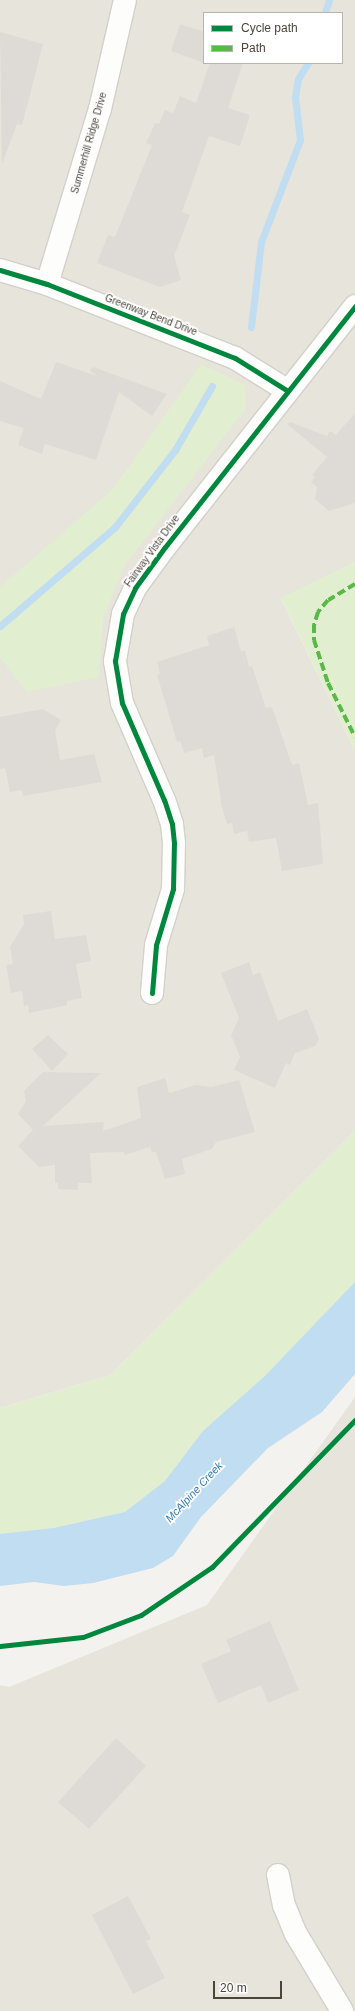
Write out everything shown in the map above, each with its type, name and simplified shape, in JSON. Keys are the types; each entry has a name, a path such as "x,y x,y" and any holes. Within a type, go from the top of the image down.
{"street":[{"name":"Summerhill Ridge Drive","path":"47,284 100,109 125,0"},
{"name":"Greenway Bend Drive","path":"0,270 47,284 235,358 288,391"},
{"name":"Fairway Vista Drive","path":"152,993 156,945 173,889 174,836 164,800 122,703 115,661 117,639 135,588 355,306"},
{"path":"278,1875 284,1905 296,1934 342,2011"}],"shaded area":[{"path":"0,0 355,0 355,562 281,599 355,751 355,1131 110,1375 0,1408"},
{"path":"355,1397 355,2011 0,2011 0,1685 9,1687 207,1605"}],"green space":[{"path":"201,364 245,385 246,408 124,566 103,619 99,677 27,692 0,657 0,587 113,489"},
{"path":"355,562 355,751 281,598"},
{"path":"355,1131 355,1328 153,1538 0,1550 0,1405 1,1408 110,1375"}],"water":[{"name":"McAlpine Creek","path":"355,1282 355,1374 322,1412 268,1448 201,1517 173,1556 153,1568 93,1583 64,1586 34,1582 0,1586 0,1534 54,1528 125,1512 165,1481 203,1431 265,1376"}],"building":[{"path":"180,24 203,32 203,63 171,51"},
{"path":"0,32 43,44 22,125 17,124 2,164"},
{"path":"210,64 243,64 228,108 250,115 240,146 209,136 182,212 190,215 174,256 181,280 160,287 97,263 108,235 115,237 152,145 146,143 155,123 159,124 165,110 173,113 180,96 196,103"},
{"path":"56,362 97,376 90,371 93,367 167,394 152,416 119,392 96,460 45,444 42,454 18,445 24,428 0,421 0,381 41,399"},
{"path":"355,413 355,503 329,511 315,499 317,487 311,482 315,477 312,475 327,457 288,425 290,422 327,436 330,431 336,435"},
{"path":"234,627 241,652 245,650 249,667 252,666 266,708 272,707 292,765 299,763 308,805 318,803 323,864 282,871 276,838 249,842 247,831 234,834 232,823 227,824 222,808 214,755 204,758 202,748 184,753 180,741 177,742 157,675 160,674 157,662 209,645 207,636"},
{"path":"43,709 61,720 55,730 60,760 94,754 102,782 23,796 22,790 10,792 5,768 0,769 0,717"},
{"path":"51,911 55,939 86,935 91,961 76,964 82,998 67,1001 67,1005 29,1013 28,1005 24,1006 22,991 11,993 6,965 13,964 10,947 24,924 23,915"},
{"path":"249,962 253,975 260,972 278,1021 307,1009 319,1039 315,1046 295,1053 290,1065 286,1063 275,1088 234,1070 240,1057 231,1035 239,1018 221,973"},
{"path":"48,1035 68,1054 52,1071 32,1049"},
{"path":"43,1072 101,1073 43,1126 104,1122 103,1131 141,1118 137,1087 165,1078 169,1093 196,1085 211,1087 239,1080 255,1132 216,1142 212,1149 182,1159 185,1174 165,1179 156,1152 152,1152 150,1147 125,1155 124,1152 90,1153 92,1183 78,1183 78,1190 58,1189 58,1183 55,1183 55,1165 39,1167 18,1146 33,1130 18,1114 26,1101 24,1091"},
{"path":"270,1621 299,1690 268,1703 261,1685 218,1703 201,1664 231,1651 226,1640"},
{"path":"116,1738 146,1766 89,1829 58,1802"},
{"path":"128,1896 151,1939 146,1941 165,1978 133,1994 92,1915"}],"waterway":[{"path":"325,12 329,0"},
{"path":"251,327 261,242 300,140 295,97 298,79 307,64"},
{"path":"0,626 115,527 175,450 212,386"}],"marked path":[{"path":"355,584 328,600 318,612 314,625 314,640 328,683 355,737"}],"cycle path":[{"path":"0,270 47,284 235,358 288,391"},
{"path":"152,993 156,945 173,889 174,843 172,824 164,800 122,703 115,661 123,614 135,588 165,547 355,306"},
{"path":"0,1646 83,1637 141,1615 212,1567 355,1420"}]}
